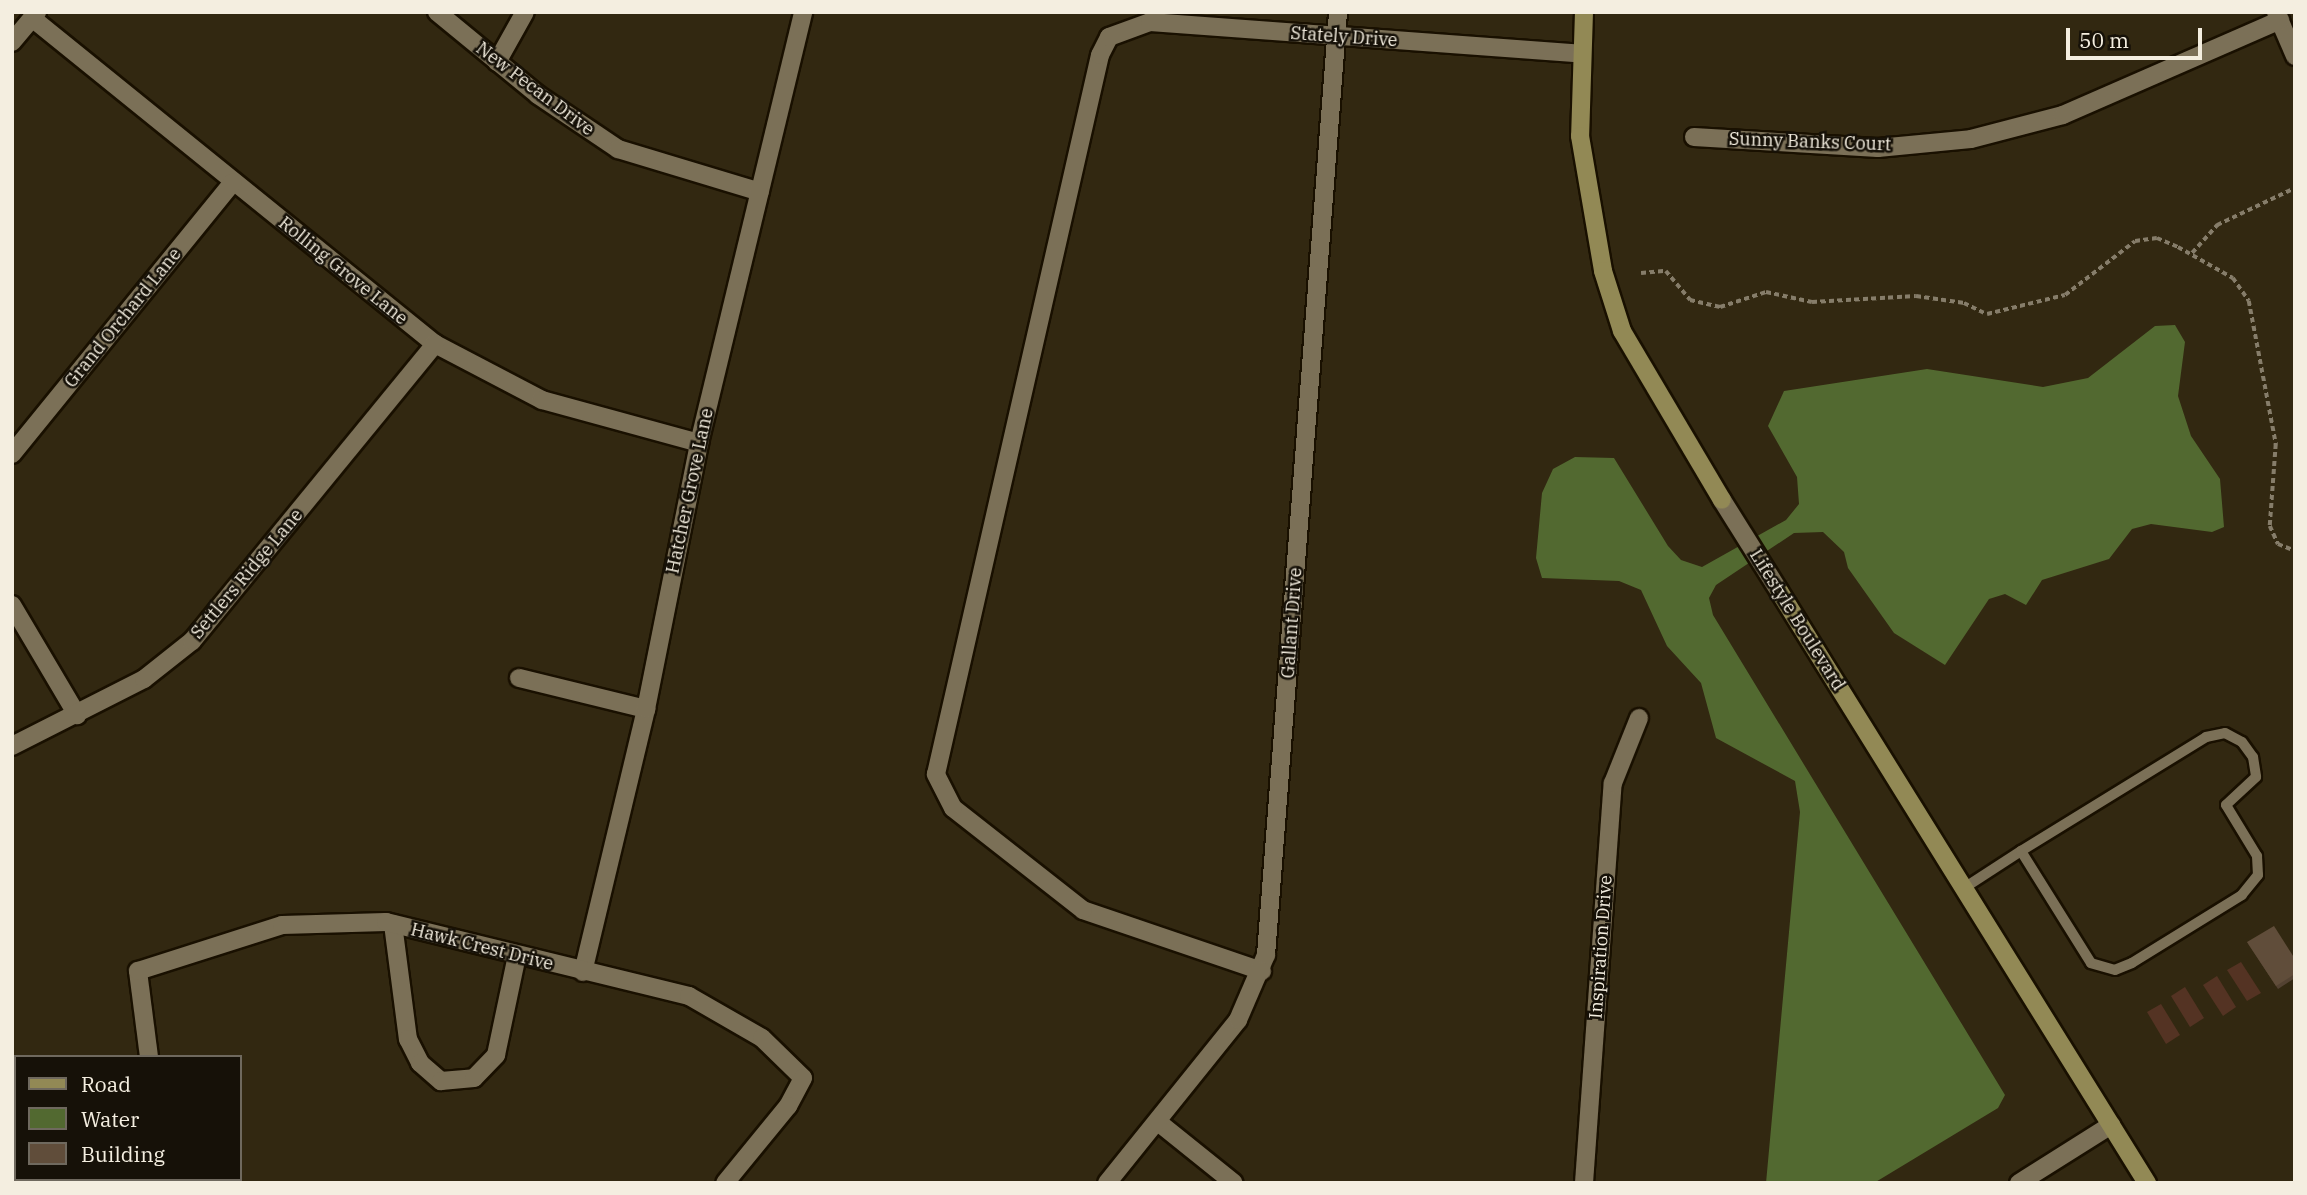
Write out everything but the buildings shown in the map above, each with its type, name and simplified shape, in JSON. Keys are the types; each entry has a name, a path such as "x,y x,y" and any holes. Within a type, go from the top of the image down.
{"street":[{"name":"New Pecan Drive","path":"437,12 497,62 618,149 760,192"},
{"path":"497,62 525,12"},
{"name":"Hatcher Grove Lane","path":"583,972 646,709 699,443 803,12"},
{"name":"Gallant Drive","path":"1107,1183 1238,1020 1262,971 1274,900 1338,12"},
{"name":"Lifestyle Boulevard","path":"1584,12 1580,136 1587,209 1622,331 1722,500 2147,1183"},
{"path":"12,42 35,15"},
{"name":"Rolling Grove Lane","path":"35,15 233,182 435,344 542,400 699,443"},
{"path":"2278,16 2295,56"},
{"name":"Sunny Banks Court","path":"1694,137 1878,148 1971,139 2063,114 2278,16"},
{"name":"Stately Drive","path":"1262,971 1083,910 953,808 936,774 1081,129 1110,37 1150,22 1581,54"},
{"name":"Grand Orchard Lane","path":"12,454 233,182"},
{"name":"Settlers Ridge Lane","path":"12,746 144,679 208,624 435,344"},
{"path":"12,605 77,715"},
{"path":"519,678 646,709"},
{"name":"Inspiration Drive","path":"1584,1183 1613,783 1639,718"},
{"path":"393,924 408,1039 419,1063 441,1081 474,1078 496,1055 517,955"},
{"name":"Hawk Crest Drive","path":"149,1055 138,971 282,925 393,924 708,1004 762,1038 803,1078 788,1106 725,1183"},
{"path":"1158,1122 1234,1183"},
{"path":"2019,1183 2111,1125"}],"lane":[{"path":"1964,888 2021,851 2206,737 2225,733 2253,757 2256,777 2226,805 2257,856 2258,876 2242,895 2132,963 2115,970 2091,963 2021,851"}],"path":[{"path":"2192,253 2217,226 2295,188"},
{"path":"1641,273 1666,271 1690,300 1720,307 1766,292 1812,302 1916,296 1964,303 1987,314 2066,295 2135,241 2157,238 2192,253 2233,278 2249,302 2276,444 2270,526 2278,544 2295,551"}],"shaded area":[{"path":"2241,962 2261,993 2247,1001 2227,970"},
{"path":"2217,976 2236,1007 2223,1016 2203,985"},
{"path":"2185,987 2204,1018 2190,1027 2171,996"},
{"path":"2161,1004 2180,1035 2166,1044 2147,1012"}],"water":[{"path":"2175,325 2185,342 2178,396 2191,436 2220,479 2224,527 2212,532 2151,524 2132,529 2109,559 2042,580 2026,605 2005,594 1989,599 1945,665 1894,633 1848,568 1844,552 1823,532 1794,533 1716,585 1709,598 1713,615 2005,1095 1998,1108 1874,1183 1766,1183 1800,812 1795,781 1716,738 1701,683 1667,646 1641,590 1619,581 1542,578 1536,558 1542,493 1553,469 1575,457 1614,458 1668,546 1681,560 1702,567 1786,520 1799,504 1797,477 1768,426 1784,391 1927,369 2043,387 2088,378 2155,326"}]}
